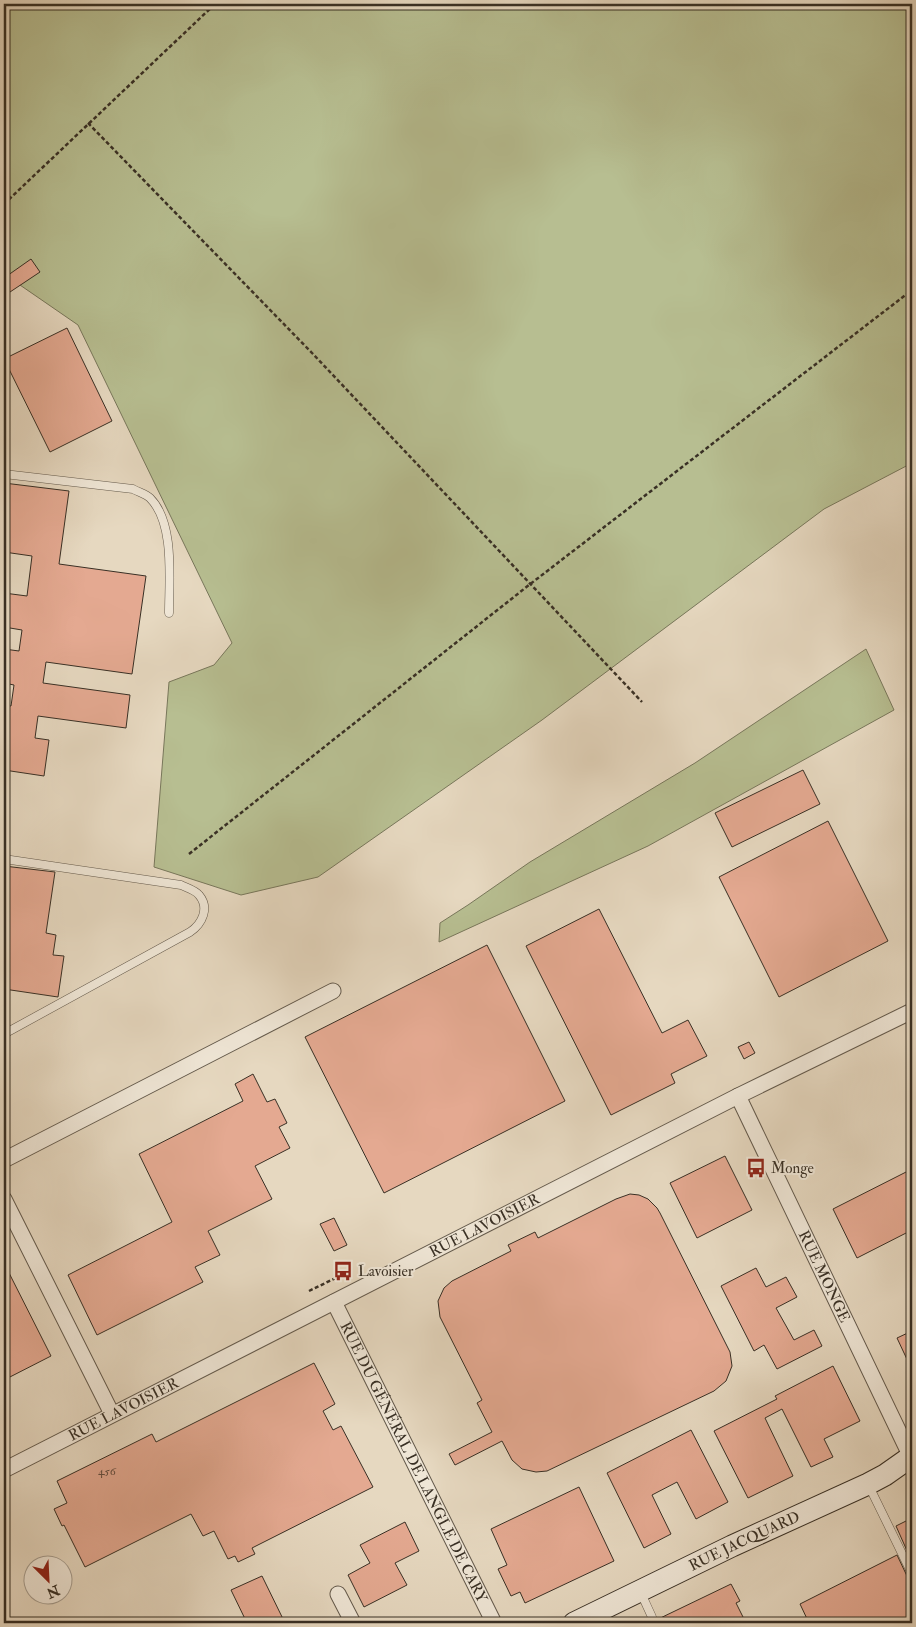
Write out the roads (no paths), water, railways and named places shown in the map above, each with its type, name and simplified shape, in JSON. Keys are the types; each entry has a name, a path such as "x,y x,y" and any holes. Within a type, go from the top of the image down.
{"street":[{"path":"4,1160 333,991"},
{"name":"RUE LAVOISIER","path":"4,1470 738,1096 912,1011"},
{"name":"RUE MONGE","path":"738,1096 912,1456"},
{"path":"4,1198 112,1414"},
{"name":"RUE DU GÉNÉRAL DE LANGLE DE CARY","path":"334,1302 494,1623"},
{"name":"RUE JACQUARD","path":"574,1623 732,1546 868,1484 885,1475 912,1456"},
{"path":"338,1594 353,1623"}],"lane":[{"path":"4,474 133,488 149,498 162,515 168,536 170,613"},
{"path":"4,860 182,885 198,893 204,909 201,922 190,932 4,1034"},
{"path":"868,1484 912,1574"},
{"path":"640,1591 652,1617"}],"place":[{"name":"Monge","path":"756,1168"},
{"name":"Lavoisier","path":"343,1271"}]}
